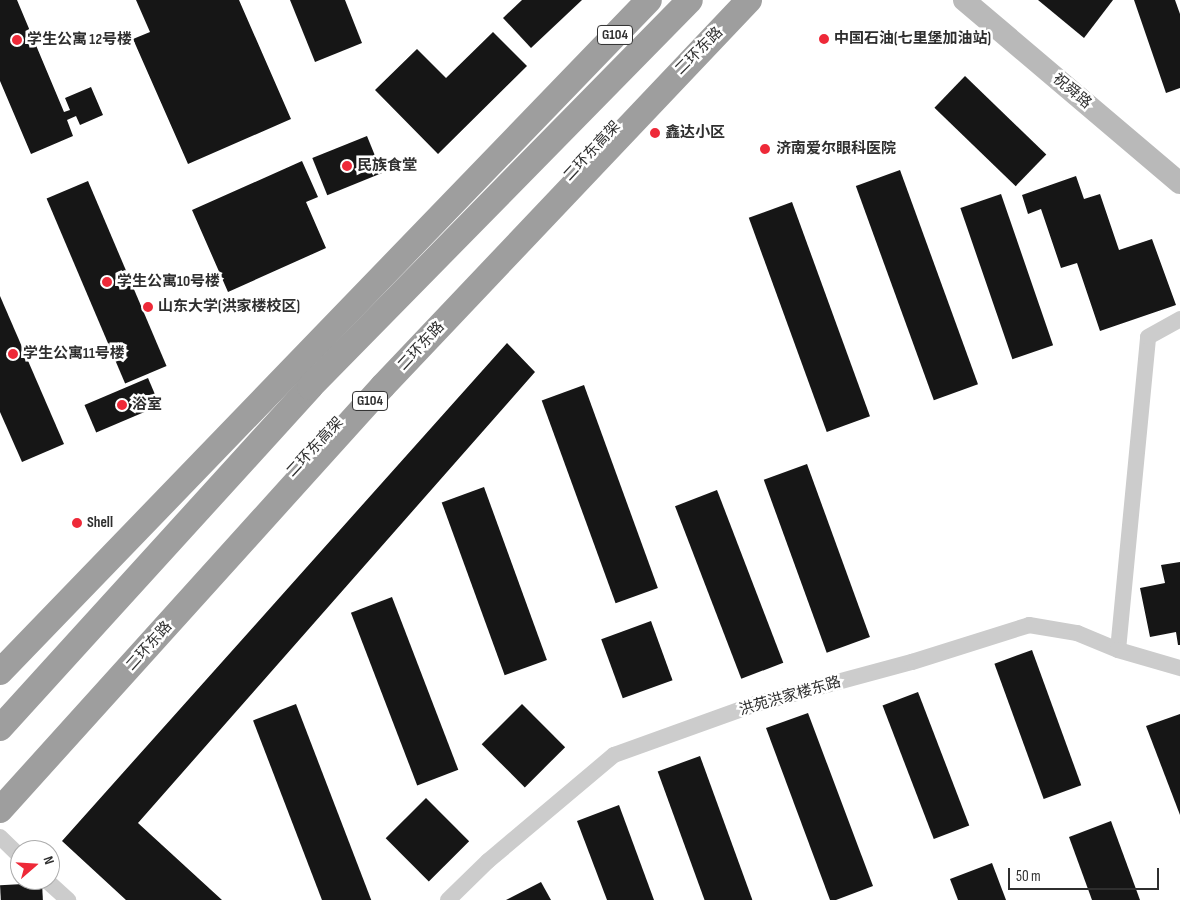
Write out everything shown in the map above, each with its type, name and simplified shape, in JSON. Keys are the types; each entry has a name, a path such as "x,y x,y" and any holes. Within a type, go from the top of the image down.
{"highway":[{"name":"G104","path":"0,672 649,0"},
{"path":"0,728 310,387 690,0"},
{"name":"二环东高架","path":"0,786 734,0"},
{"name":"二环东路","path":"0,810 383,386 749,0"}],"main road":[{"name":"祝舜路","path":"964,0 1180,182"}],"street":[{"path":"1118,650 1148,338 1180,319"},
{"name":"洪苑洪家楼东路","path":"448,900 488,861 614,755 756,704 912,662 1028,625 1077,633 1118,650 1180,668"},
{"path":"0,838 10,847"},
{"path":"57,890 68,900"}],"building":[{"name":"学生公寓 12号楼","path":"0,0 17,0 64,112 70,110 65,98 91,87 103,115 80,125 76,116 67,120 73,136 31,154 0,81"},
{"path":"136,0 239,0 291,119 188,164 133,39 150,32"},
{"path":"290,0 345,0 362,43 315,62"},
{"path":"522,0 582,0 531,48 503,18"},
{"path":"1038,0 1113,0 1084,38"},
{"path":"1134,0 1175,0 1180,14 1180,88 1166,93"},
{"path":"493,32 527,66 438,154 375,90 417,49 446,78"},
{"path":"965,76 1046,154 1016,186 934,108"},
{"name":"民族食堂","path":"367,136 382,173 327,195 312,158"},
{"path":"302,161 318,197 306,202 326,248 228,292 192,210"},
{"path":"900,170 978,384 934,400 856,186"},
{"path":"1076,176 1084,199 1100,194 1119,250 1152,239 1176,305 1100,331 1077,263 1061,268 1041,209 1028,214 1022,195"},
{"name":"学生公寓10号楼","path":"88,181 167,366 125,384 47,199"},
{"path":"1001,194 1053,345 1012,359 960,208"},
{"path":"792,202 870,416 827,432 749,218"},
{"name":"学生公寓11号楼","path":"0,296 64,444 22,462 0,412"},
{"path":"507,343 535,372 138,823 222,900 126,900 62,841"},
{"name":"浴室","path":"148,378 160,406 96,433 84,405"},
{"path":"584,385 658,588 616,603 542,400"},
{"path":"807,464 870,637 827,653 764,480"},
{"path":"484,487 547,660 505,675 442,502"},
{"path":"717,490 783,663 741,679 675,506"},
{"path":"1180,562 1180,645 1178,645 1176,632 1150,637 1140,588 1165,583 1161,565"},
{"path":"392,597 458,770 417,785 351,613"},
{"path":"651,621 673,680 623,698 601,639"},
{"path":"1032,650 1081,785 1044,799 994,664"},
{"path":"918,692 969,826 934,839 883,706"},
{"path":"296,704 371,900 322,900 253,720"},
{"path":"522,704 565,747 525,787 482,744"},
{"path":"808,713 873,886 836,900 830,900 766,728"},
{"path":"1180,714 1180,815 1146,726"},
{"path":"700,756 752,900 705,900 658,771"},
{"path":"426,798 469,841 429,881 386,838"},
{"path":"619,805 654,900 607,900 577,821"},
{"path":"1111,821 1140,900 1092,900 1069,837"},
{"path":"992,863 1006,900 958,900 950,879"},
{"path":"541,882 551,900 506,900"},
{"path":"0,885 10,885 10,890 42,890 43,900 1,900"}],"place":[{"name":"中国石油(七里堡加油站)","path":"824,39"},
{"name":"学生公寓 12号楼","path":"17,40"},
{"name":"鑫达小区","path":"655,133"},
{"name":"济南爱尔眼科医院","path":"765,149"},
{"name":"民族食堂","path":"347,166"},
{"name":"学生公寓10号楼","path":"107,282"},
{"name":"山东大学(洪家楼校区)","path":"148,307"},
{"name":"学生公寓11号楼","path":"13,354"},
{"name":"浴室","path":"122,405"},
{"name":"Shell","path":"77,523"}]}
